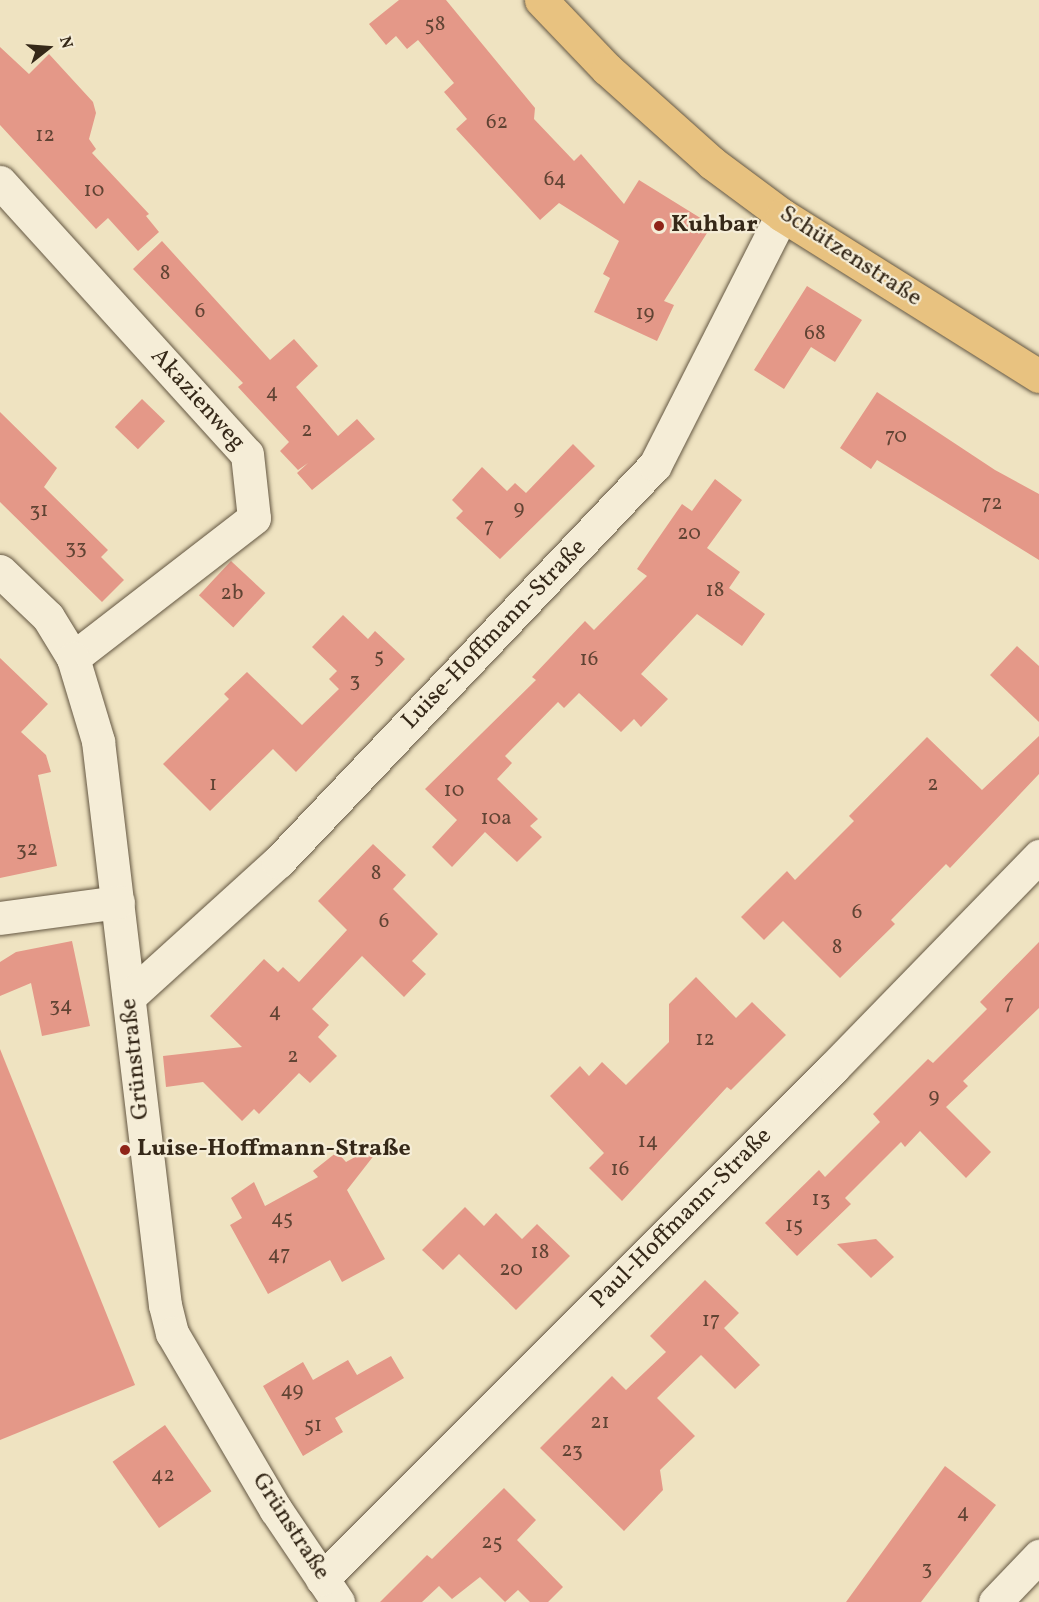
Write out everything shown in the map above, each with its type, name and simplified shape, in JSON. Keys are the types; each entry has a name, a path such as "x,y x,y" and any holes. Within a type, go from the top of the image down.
{"main road":[{"name":"Schützenstraße","path":"541,0 607,69 694,148 782,215 1039,376"}],"street":[{"name":"Akazienweg","path":"0,182 247,454 254,518 73,658"},
{"name":"Luise-Hoffmann-Straße","path":"130,996 278,862 655,465 782,215"},
{"name":"Grünstraße","path":"0,571 48,617 73,658 98,741 165,1305 172,1333 276,1510 330,1591"},
{"name":"Paul-Hoffmann-Straße","path":"330,1591 1039,856"},
{"path":"0,918 118,902"},
{"path":"995,1602 1039,1556"}],"building":[{"path":"399,0 446,0 535,108 534,119 574,161 581,154 624,204 639,180 702,219 707,233 664,301 674,305 657,341 594,312 610,278 603,274 619,241 559,203 540,220 456,129 467,119 444,92 454,83 418,40 407,49 396,36 386,45 369,24"},
{"path":"0,47 29,74 49,54 93,102 96,113 89,139 96,149 92,153 149,214 146,216 159,232 138,251 108,218 96,229 0,125"},
{"path":"162,241 270,360 294,339 318,366 296,387 338,436 357,419 375,439 312,490 297,473 308,463 298,470 280,451 289,442 238,387 243,383 133,269"},
{"path":"807,286 862,320 835,362 811,347 784,389 754,370"},
{"path":"877,392 995,470 1039,494 1039,560 877,460 871,469 840,448"},
{"path":"142,399 165,421 138,449 115,427"},
{"path":"0,412 57,468 44,487 108,550 101,557 124,580 102,602 0,502"},
{"path":"573,444 595,466 500,559 456,518 463,511 452,500 482,467 507,491 515,483 526,493"},
{"path":"715,479 742,500 707,548 740,572 729,588 765,614 742,646 697,614 641,674 668,699 641,727 634,719 621,732 579,693 564,708 558,702 505,756 512,763 497,779 538,819 530,826 542,837 517,862 485,832 452,867 432,847 457,820 425,789 536,680 532,677 585,621 594,630 647,576 637,569 682,504 692,511"},
{"path":"231,561 265,593 233,627 199,595"},
{"path":"343,615 368,639 375,631 405,659 296,772 273,749 210,811 163,764 229,699 224,694 247,672 302,725 339,689 329,679 337,671 312,647"},
{"path":"1017,646 1039,666 1039,722 990,675"},
{"path":"0,658 48,704 21,732 46,755 51,772 38,775 57,866 0,878"},
{"path":"1039,736 1039,774 950,868 946,864 891,920 895,924 840,978 783,921 764,940 741,917 787,871 795,880 854,821 849,816 927,737 982,790"},
{"path":"373,844 406,875 393,889 438,934 412,961 426,974 404,997 362,956 312,1009 329,1025 318,1037 337,1056 310,1083 299,1073 259,1114 254,1109 242,1121 203,1082 166,1087 163,1056 242,1047 210,1016 264,959 278,972 283,967 299,982 347,930 318,901"},
{"path":"72,941 90,1026 42,1036 31,983 0,996 0,962 16,952"},
{"path":"1039,942 1039,1008 963,1081 968,1086 946,1107 991,1152 966,1178 920,1131 905,1147 901,1142 845,1198 851,1204 797,1256 765,1223 819,1170 825,1177 880,1122 873,1114 928,1059 933,1063 987,1009 980,1002"},
{"path":"696,977 736,1018 752,1002 786,1035 731,1090 727,1087 622,1201 589,1168 604,1153 550,1096 580,1066 589,1076 602,1062 626,1085 669,1042 669,1004"},
{"path":"0,1049 135,1385 0,1440"},
{"path":"386,1140 347,1190 385,1259 342,1282 330,1260 268,1294 230,1225 242,1218 231,1198 254,1182 265,1206 318,1177 313,1171 337,1152 346,1162"},
{"path":"465,1207 484,1226 496,1213 522,1239 537,1224 570,1256 516,1310 459,1254 443,1270 422,1250"},
{"path":"876,1239 894,1257 871,1278 837,1244"},
{"path":"705,1280 739,1313 724,1328 760,1365 735,1389 701,1355 657,1398 695,1436 660,1470 663,1490 624,1531 540,1448 612,1376 626,1390 666,1352 650,1336"},
{"path":"391,1356 404,1378 335,1418 343,1432 303,1456 263,1386 303,1362 313,1380 348,1360 357,1375"},
{"path":"165,1425 211,1491 159,1528 113,1462"},
{"path":"945,1466 996,1505 921,1602 846,1602"},
{"path":"504,1488 536,1520 517,1540 563,1587 548,1602 530,1602 518,1590 505,1602 480,1577 452,1599 439,1586 422,1602 380,1602 427,1555 432,1559"}],"place":[{"name":"Kuhbar","path":"659,226"},
{"name":"Luise-Hoffmann-Straße","path":"125,1150"}]}
